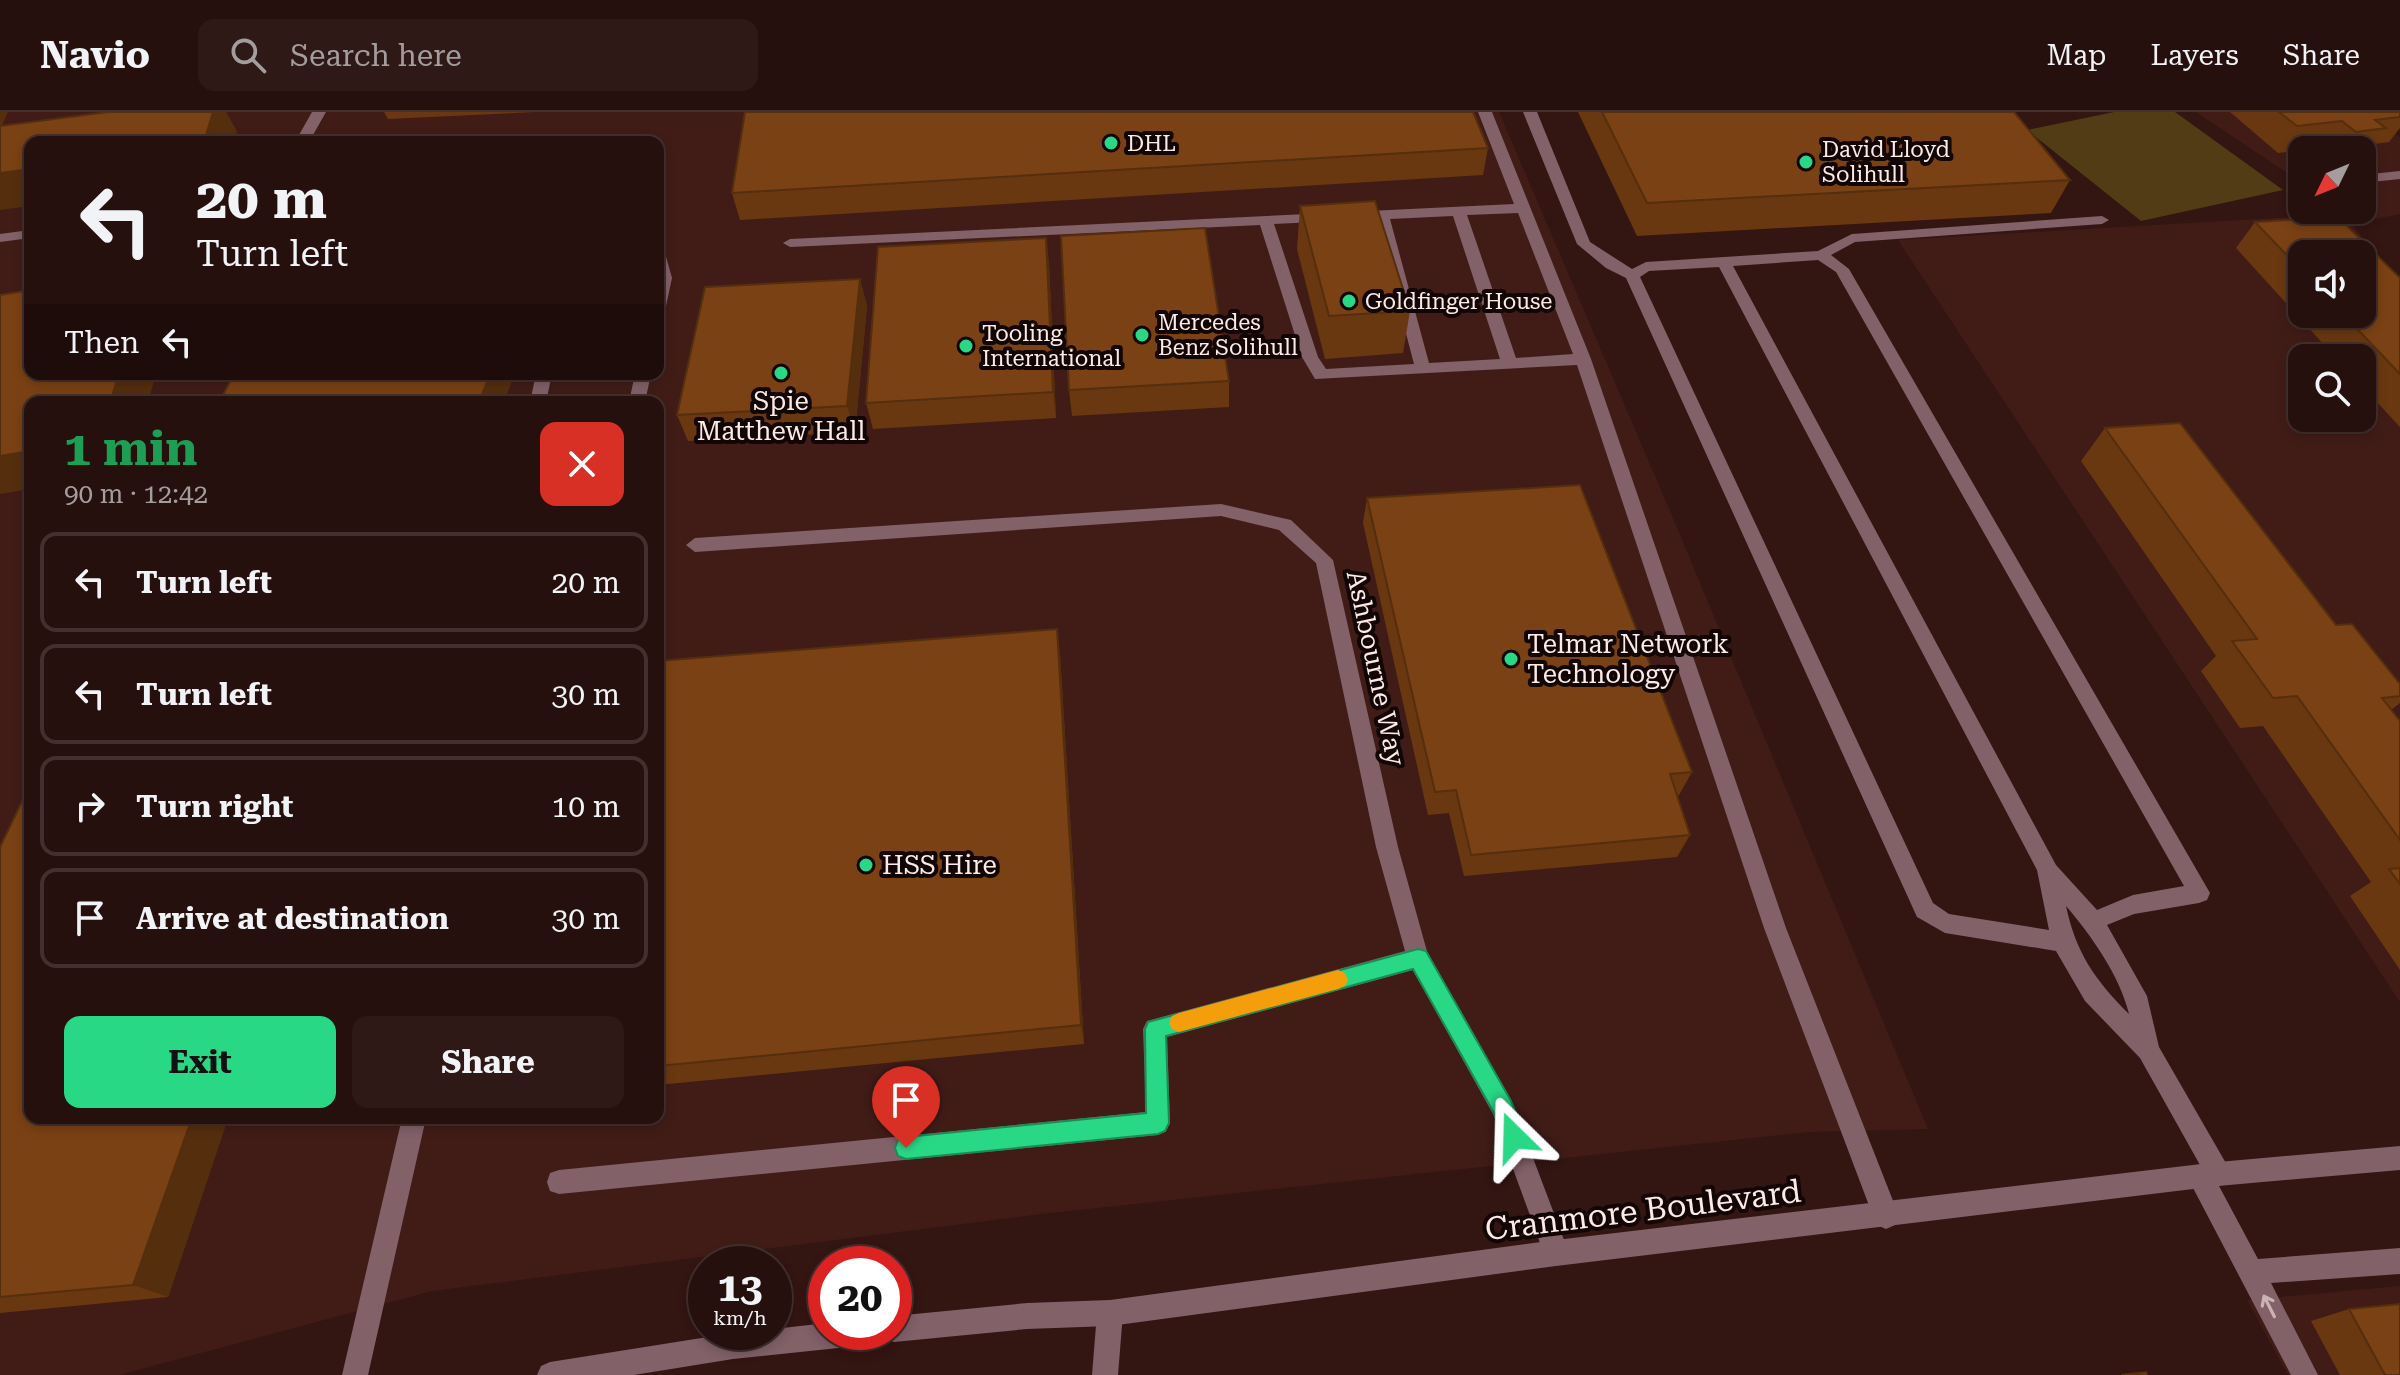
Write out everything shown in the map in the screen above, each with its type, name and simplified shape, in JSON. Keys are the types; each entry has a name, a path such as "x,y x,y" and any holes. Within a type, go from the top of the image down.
{"street":[{"path":"305,136 319,112"},
{"path":"1485,112 1583,359 1775,928 1886,1216"},
{"path":"1530,112 1584,244 1611,265 1632,275 1925,910 1945,923 2063,942"},
{"path":"2376,178 2400,175"},
{"path":"790,243 1525,208"},
{"path":"1459,212 1510,364"},
{"path":"1382,215 1423,369"},
{"path":"1632,275 1646,267 1821,255 1852,238 2068,217 2102,220"},
{"path":"1266,221 1310,357 1321,375 1583,359"},
{"path":"0,238 24,235"},
{"path":"1821,255 1842,269 2199,893 2133,905 2093,921"},
{"path":"1724,262 2047,869 2093,921 2136,996 2148,1050 2251,1272 2305,1375"},
{"name":"Ashbourne Way","path":"695,545 1221,510 1285,525 1324,560 1387,847 1418,958 1503,1108 1556,1253"},
{"path":"2047,869 2063,942 2093,994 2148,1050"},
{"path":"559,1182 1158,1123 1155,1029 1418,958"},
{"path":"355,1375 413,1124"},
{"name":"Cranmore Boulevard","path":"912,1327 1027,1316 1110,1313 1556,1253 2209,1176 2400,1158"},
{"path":"2251,1272 2400,1261"},
{"path":"1105,1375 1110,1313"},
{"path":"550,1375 733,1346 808,1338"}],"shaded area":[{"path":"0,112 1499,112 1670,511 1928,1129 1808,1132 1041,1214 788,1246 688,1246 688,1259 432,1291 119,1375 0,1375"},
{"path":"2114,112 2175,112 2283,190 2141,221 2027,130"},
{"path":"2196,112 2360,112 2400,137 2400,214 2376,219 2376,136 2288,136 2288,174"},
{"path":"2288,217 2288,224 2352,224 2365,240 2288,240 2288,328 2376,328 2376,253 2400,281 2400,1002 1898,240"},
{"path":"2400,1286 2400,1375 2288,1375 2247,1300"}],"building":[{"path":"108,112 213,112 206,136 24,136 24,170 0,173 0,126"},
{"name":"DHL","path":"745,112 1473,112 1488,148 732,193"},
{"name":"David Lloyd Solihull","path":"1602,112 2014,112 2070,180 1647,203"},
{"path":"2279,112 2400,112 2400,117 2375,120 2386,128 2356,132 2342,121 2297,126"},
{"path":"1375,201 1410,311 1329,316 1300,206"},
{"path":"2288,220 2288,224 2345,224 2361,240 2288,240 2288,256 2255,222"},
{"name":"Mercedes Benz Solihull","path":"1205,228 1229,381 1069,390 1061,236"},
{"name":"Tooling International","path":"1046,238 1053,392 866,403 878,247"},
{"path":"2376,254 2400,278 2400,374 2376,349 2376,344 2372,344 2356,328 2376,328"},
{"name":"Spie Matthew Hall","path":"860,279 847,406 677,415 705,287"},
{"path":"24,291 24,380 117,380 112,396 24,396 24,452 0,456 0,295"},
{"path":"231,380 488,380 481,396 222,396"},
{"path":"2180,423 2336,625 2352,624 2400,684 2400,696 2382,698 2400,721 2400,840 2297,696 2273,698 2232,641 2257,639 2105,428"},
{"name":"Telmar Network Technology","path":"1580,485 1692,772 1670,774 1690,835 1471,855 1456,790 1435,792 1367,498"},
{"name":"HSS Hire","path":"1057,629 1081,1025 664,1065 664,661"},
{"path":"24,797 24,1124 190,1124 133,1285 0,1297 0,847"},
{"path":"2400,868 2400,884 2389,869"},
{"path":"2400,1304 2400,1375 2385,1375 2349,1309"}],"slow traffic":[{"path":"1179,1023 1338,980"}],"place":[{"name":"DHL","path":"1111,143"},
{"name":"David Lloyd Solihull","path":"1806,162"},
{"name":"Goldfinger House","path":"1349,301"},
{"name":"Mercedes Benz Solihull","path":"1142,335"},
{"name":"Tooling International","path":"966,346"},
{"name":"Spie Matthew Hall","path":"781,373"},
{"name":"Telmar Network Technology","path":"1511,659"},
{"name":"HSS Hire","path":"866,865"}],"route":[{"path":"906,1148 1158,1123 1155,1029 1418,958 1503,1108 1514,1137"}]}
